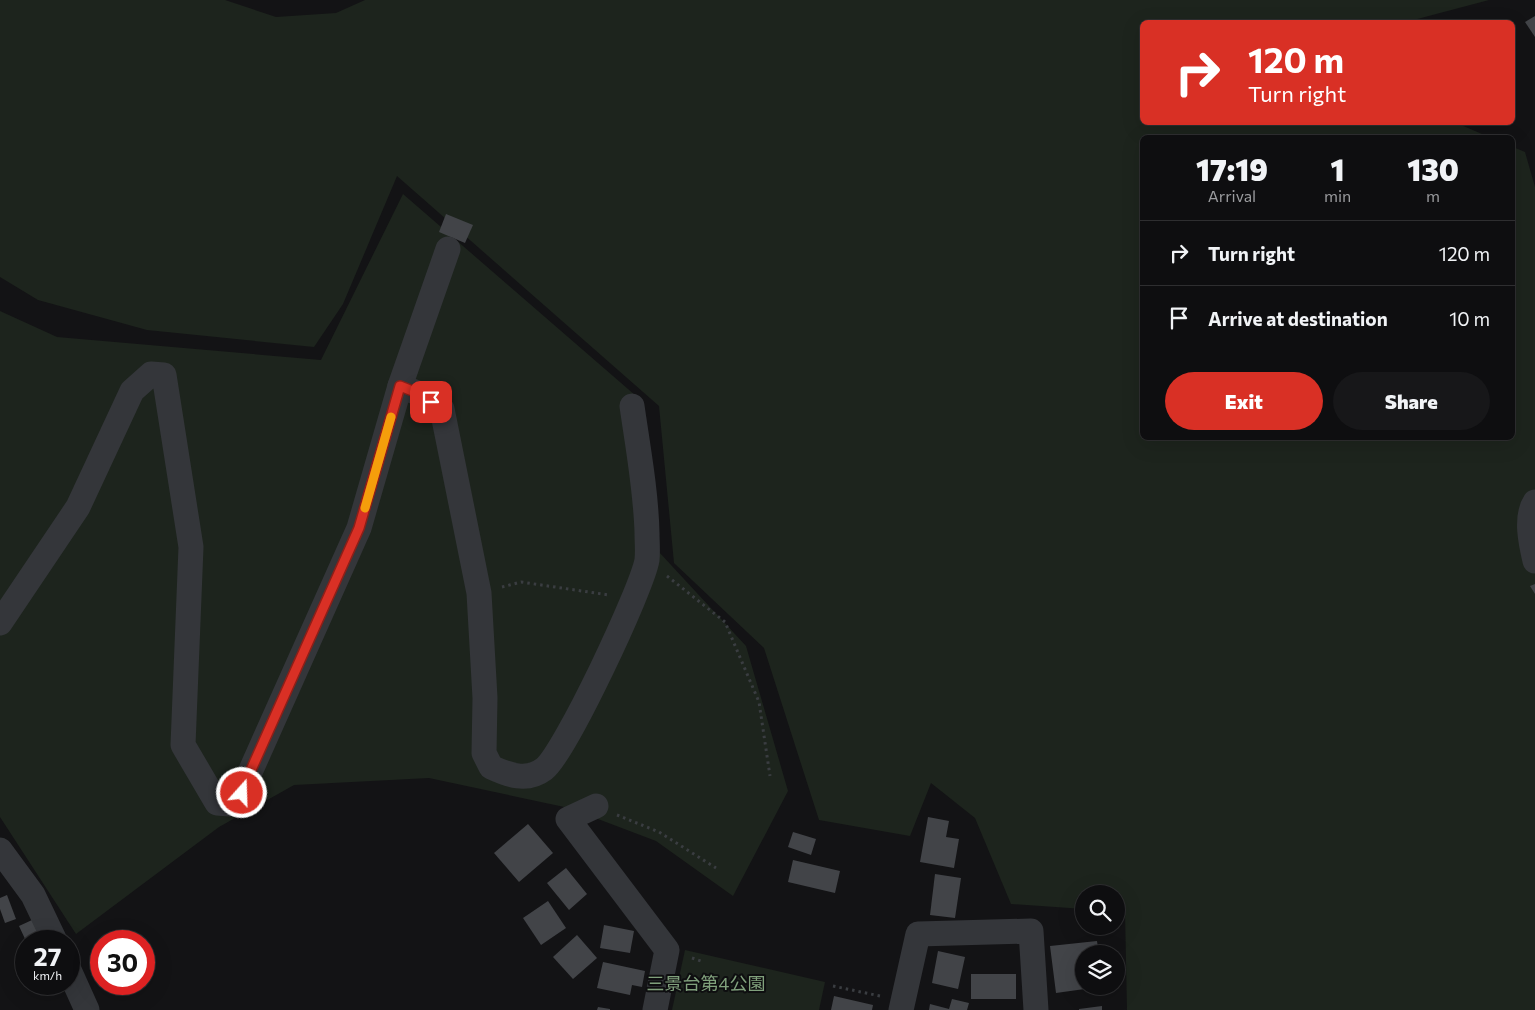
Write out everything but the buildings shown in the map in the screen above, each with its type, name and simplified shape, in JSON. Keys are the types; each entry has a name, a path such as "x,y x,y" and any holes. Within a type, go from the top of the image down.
{"street":[{"path":"0,622 78,508 132,391 151,374 164,375 192,547 183,745 217,803 230,804 242,793 359,528 400,386 448,249"},
{"path":"400,386 420,394 442,410 479,593 485,698 484,753 491,767 508,775 527,777 545,769 572,730 634,599 647,560 646,510 632,406"},
{"path":"1535,502 1531,514 1531,543 1535,561"},
{"path":"596,806 568,819 667,950 655,1010"},
{"path":"0,850 33,895 50,930"},
{"path":"902,1005 918,934 1031,931 1036,1010"},
{"path":"80,994 87,1010"}],"path":[{"path":"647,560 725,622 758,702 770,776"},
{"path":"479,593 520,582 634,599"},
{"path":"833,986 902,1005"}],"green space":[{"path":"0,0 225,0 276,17 336,13 365,0 1489,0 1414,20 1140,20 1140,125 1461,125 1484,135 1140,135 1140,440 1515,440 1515,148 1525,152 1535,187 1535,1010 1127,1010 1125,885 1075,885 1075,908 1011,904 975,818 931,783 910,836 819,820 764,648 674,563 659,406 397,176 343,304 314,347 147,330 38,300 0,277"},
{"path":"403,194 643,402 659,552 746,646 788,791 733,896 656,841 569,808 429,778 294,785 219,827 80,931 73,930 0,817 0,311 57,337 321,360"},
{"name":"三景台第4公園","path":"685,950 825,982 819,1010 672,1010"}],"slow traffic":[{"path":"365,508 391,417"}],"route":[{"path":"242,793 359,528 400,386 420,394 431,402"}]}
